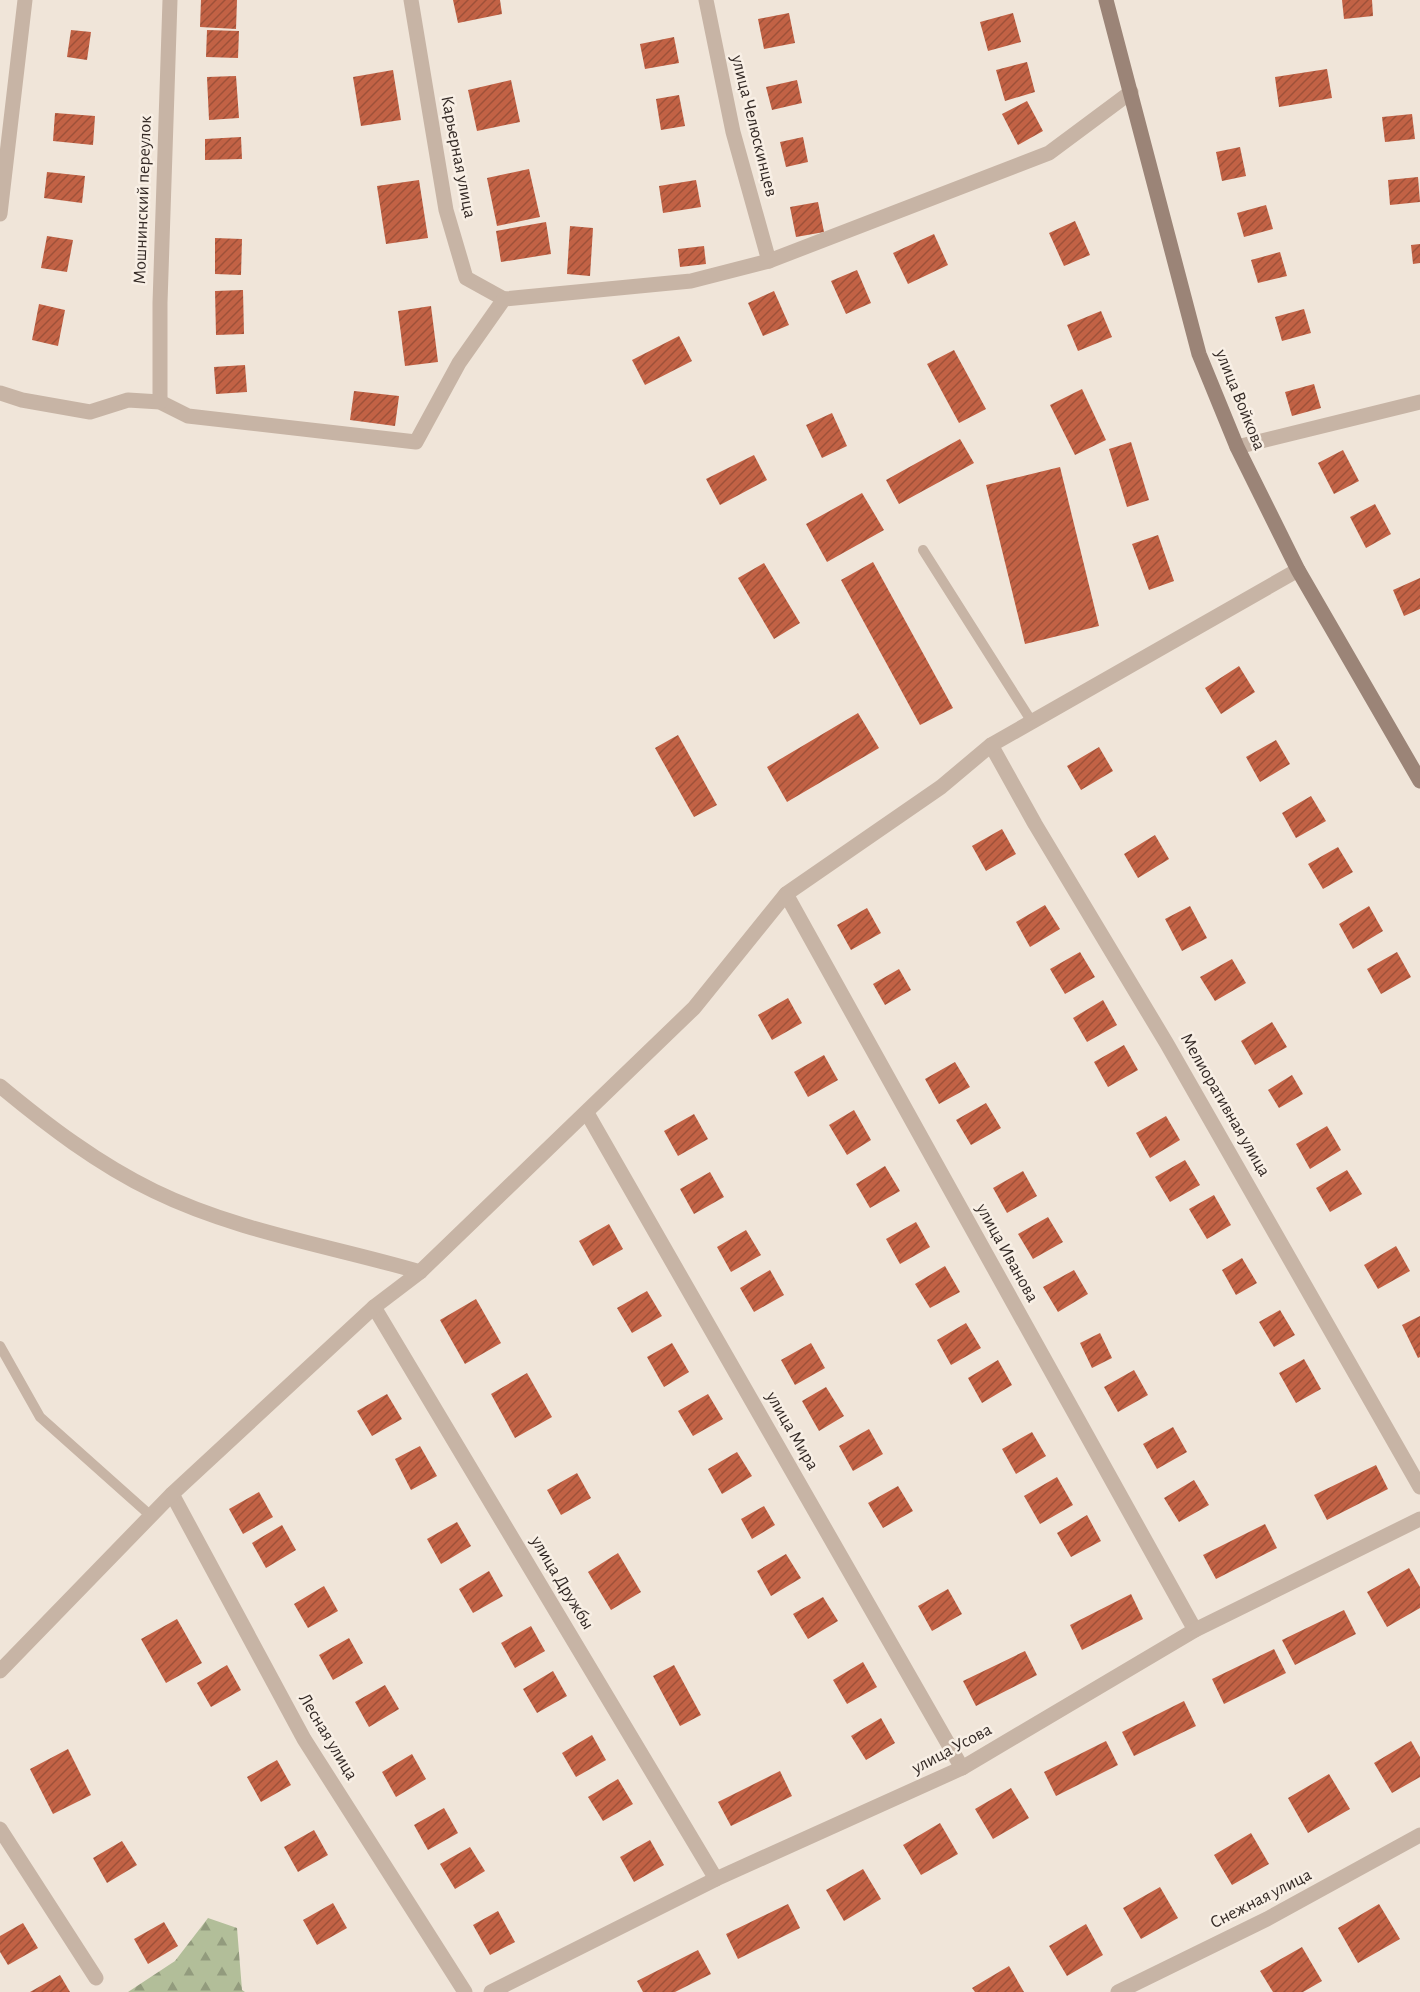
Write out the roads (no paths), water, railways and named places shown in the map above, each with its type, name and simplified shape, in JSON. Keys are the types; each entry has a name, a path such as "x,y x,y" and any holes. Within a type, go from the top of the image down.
{"main road":[{"name":"улица Войкова","path":"1107,0 1199,354 1237,447 1298,570 1420,780"}],"street":[{"path":"0,214 26,0"},
{"name":"Мошнинский переулок","path":"160,402 160,303 170,0"},
{"name":"Карьерная улица","path":"411,0 446,210 466,278 504,299"},
{"name":"улица Челюскинцев","path":"706,0 732,132 769,261"},
{"path":"0,393 22,400 90,412 128,400 160,402 188,416 416,442 459,363 504,299 692,281 769,261 1049,153 1131,92"},
{"path":"1237,447 1420,402"},
{"path":"0,1671 172,1494 374,1307 420,1272 694,1008 786,894 941,787 991,745 1298,570"},
{"name":"Мелиоративная улица","path":"991,745 1035,824 1167,1044 1420,1487"},
{"name":"улица Иванова","path":"786,894 1195,1630"},
{"path":"0,1086 34,1115 81,1147 154,1191 247,1226 420,1272"},
{"name":"улица Мира","path":"587,1113 962,1768"},
{"name":"улица Дружбы","path":"374,1307 716,1880"},
{"name":"Лесная улица","path":"172,1494 304,1739 465,1992"},
{"name":"улица Усова","path":"491,1992 716,1880 962,1768 1195,1630 1420,1519"},
{"path":"0,1829 96,1978"},
{"name":"Снежная улица","path":"1118,1992 1267,1919 1420,1835"}],"lane":[{"path":"923,549 1032,722"},
{"path":"0,1346 40,1417 151,1516"}]}
